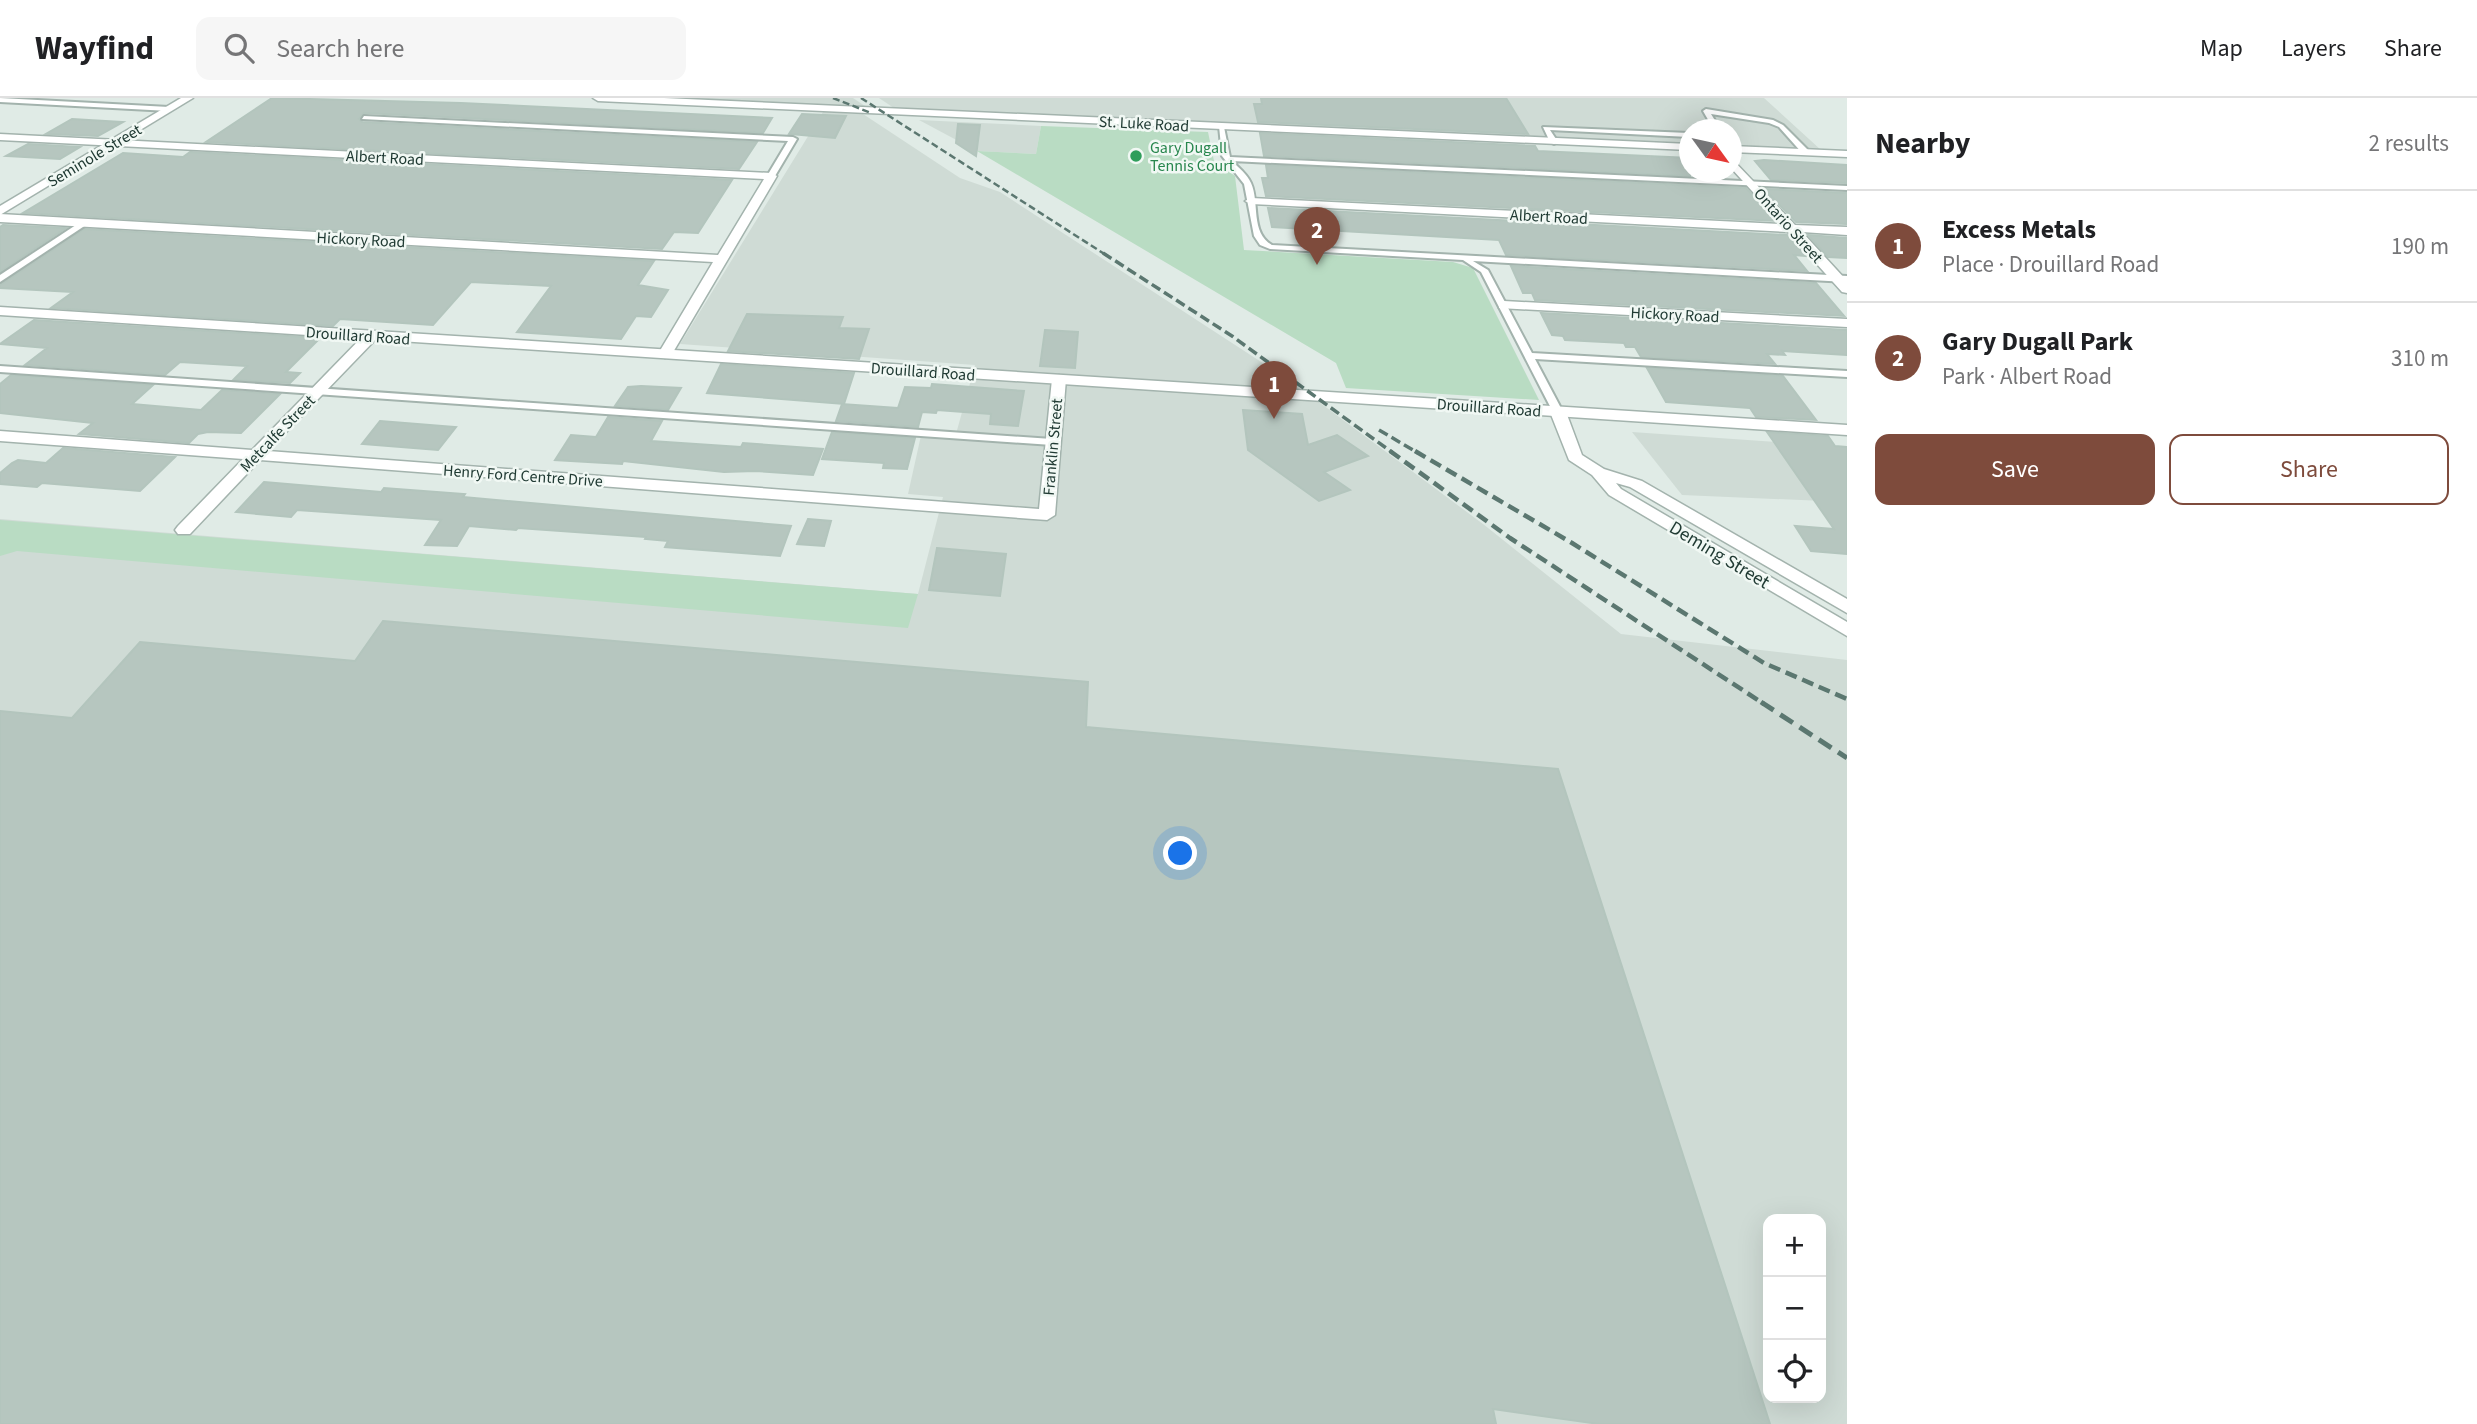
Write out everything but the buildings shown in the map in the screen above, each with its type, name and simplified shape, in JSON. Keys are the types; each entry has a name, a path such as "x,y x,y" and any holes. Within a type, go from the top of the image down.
{"street":[{"name":"Seminole Street","path":"0,211 188,98"},
{"name":"St. Luke Road","path":"598,98 753,102 1222,127 1679,147"},
{"name":"Albert Road","path":"0,137 771,176"},
{"path":"1742,149 1847,154"},
{"name":"Ontario Street","path":"1742,173 1842,279 1847,289"},
{"path":"665,354 771,176"},
{"name":"Albert Road","path":"1251,201 1847,231"},
{"name":"Hickory Road","path":"0,218 721,259"},
{"name":"Hickory Road","path":"1504,305 1847,323"},
{"name":"Drouillard Road","path":"0,311 1847,430"},
{"name":"Metcalfe Street","path":"184,530 371,336"},
{"name":"Franklin Street","path":"1047,515 1059,379"},
{"name":"Deming Street","path":"1558,412 1575,457 1598,472 1636,484 1847,607"},
{"name":"Henry Ford Centre Drive","path":"0,436 1047,515"},
{"name":"Deming Street","path":"1598,472 1615,492 1847,630"}],"lane":[{"path":"0,100 169,110"},
{"path":"1711,119 1706,111 1771,121 1781,126 1806,152"},
{"path":"364,118 793,139 771,176"},
{"path":"1222,127 1227,159 1243,174 1251,201 1256,236 1262,244 1270,247 1842,279"},
{"path":"1554,142 1545,128 1679,135"},
{"path":"1227,159 1847,188"},
{"path":"0,279 85,223"},
{"path":"1455,258 1472,262 1484,270 1558,412"},
{"path":"1530,356 1847,374"},
{"path":"0,369 1052,442"}],"shaded area":[{"path":"673,98 853,98 868,108 867,108"},
{"path":"879,98 1764,98 1821,150 1742,146 1742,119 1679,119 1679,144 894,108"},
{"path":"823,112 863,114 960,178 1000,192 1292,382 1483,524 1621,634 1847,660 1847,1424 0,1424 0,519 918,594 943,497 908,494 922,431 956,434 975,365 680,344"},
{"path":"919,120 1041,126 1036,154 977,151"},
{"path":"1632,432 1847,447 1847,502 1682,495"}],"green space":[{"path":"1041,126 1208,132 1214,161 1235,176 1244,250 1453,262 1473,268 1539,400 1346,388 1336,363 977,151 1036,154"},
{"path":"0,520 918,594 908,628 17,551 0,556"}],"railway":[{"path":"833,98 871,113"},
{"path":"861,98 1106,255"},
{"path":"1103,253 1232,336 1393,453"},
{"path":"1379,430 1418,453"},
{"path":"1390,451 1510,538 1764,704"},
{"path":"1415,451 1572,543 1764,663 1847,699"},
{"path":"1761,702 1847,758"}],"place":[{"name":"Gary Dugall Tennis Court","path":"1136,156"},
{"name":"Gary Dugall Park","path":"1317,265"},
{"name":"Excess Metals","path":"1274,419"}]}
